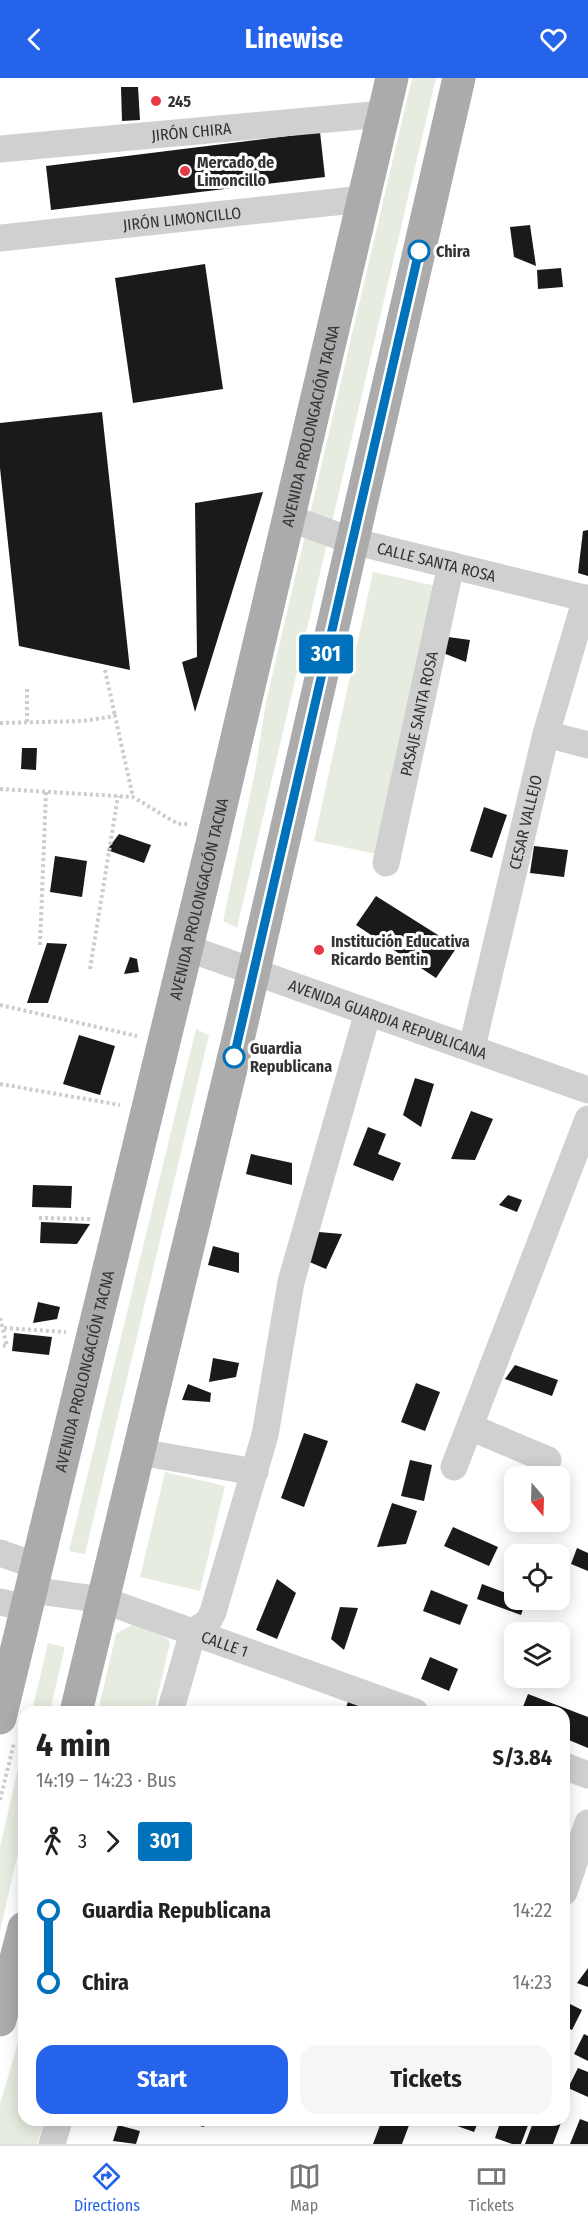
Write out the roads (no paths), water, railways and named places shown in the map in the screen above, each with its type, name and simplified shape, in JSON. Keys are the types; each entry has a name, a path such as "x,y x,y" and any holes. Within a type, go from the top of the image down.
{"main road":[{"name":"AVENIDA PROLONGACIÓN TACNA","path":"0,1718 7,1660 121,1220 392,78"},
{"path":"77,1706 252,972 459,78"},
{"path":"0,2020 18,1951"}],"street":[{"name":"JIRÓN CHIRA","path":"0,149 383,114"},
{"name":"JIRÓN LIMONCILLO","path":"0,238 363,199"},
{"name":"CALLE SANTA ROSA","path":"289,514 300,522 352,541 587,598"},
{"name":"PASAJE SANTA ROSA","path":"386,863 451,565"},
{"name":"CESAR VALLEJO","path":"472,1047 546,734 587,598"},
{"path":"546,734 588,745"},
{"name":"AVENIDA GUARDIA REPUBLICANA","path":"187,948 472,1047 588,1090"},
{"path":"172,1706 193,1632 208,1622 213,1612 255,1472 265,1436 289,1290 368,1012"},
{"path":"454,1467 588,1119"},
{"path":"470,1427 548,1460"},
{"path":"139,1452 255,1472"},
{"name":"CALLE 1","path":"0,1553 24,1591 103,1600 398,1706"},
{"path":"570,1768 588,1775"},
{"path":"570,1875 588,1823"},
{"path":"52,2144 57,2126"}],"place":[{"name":"245","path":"156,101"},
{"name":"Mercado de Limoncillo","path":"185,171"},
{"name":"Chira","path":"419,251"},
{"name":"Institución Educativa Ricardo Bentin","path":"319,950"},
{"name":"Guardia Republicana","path":"234,1057"}]}
